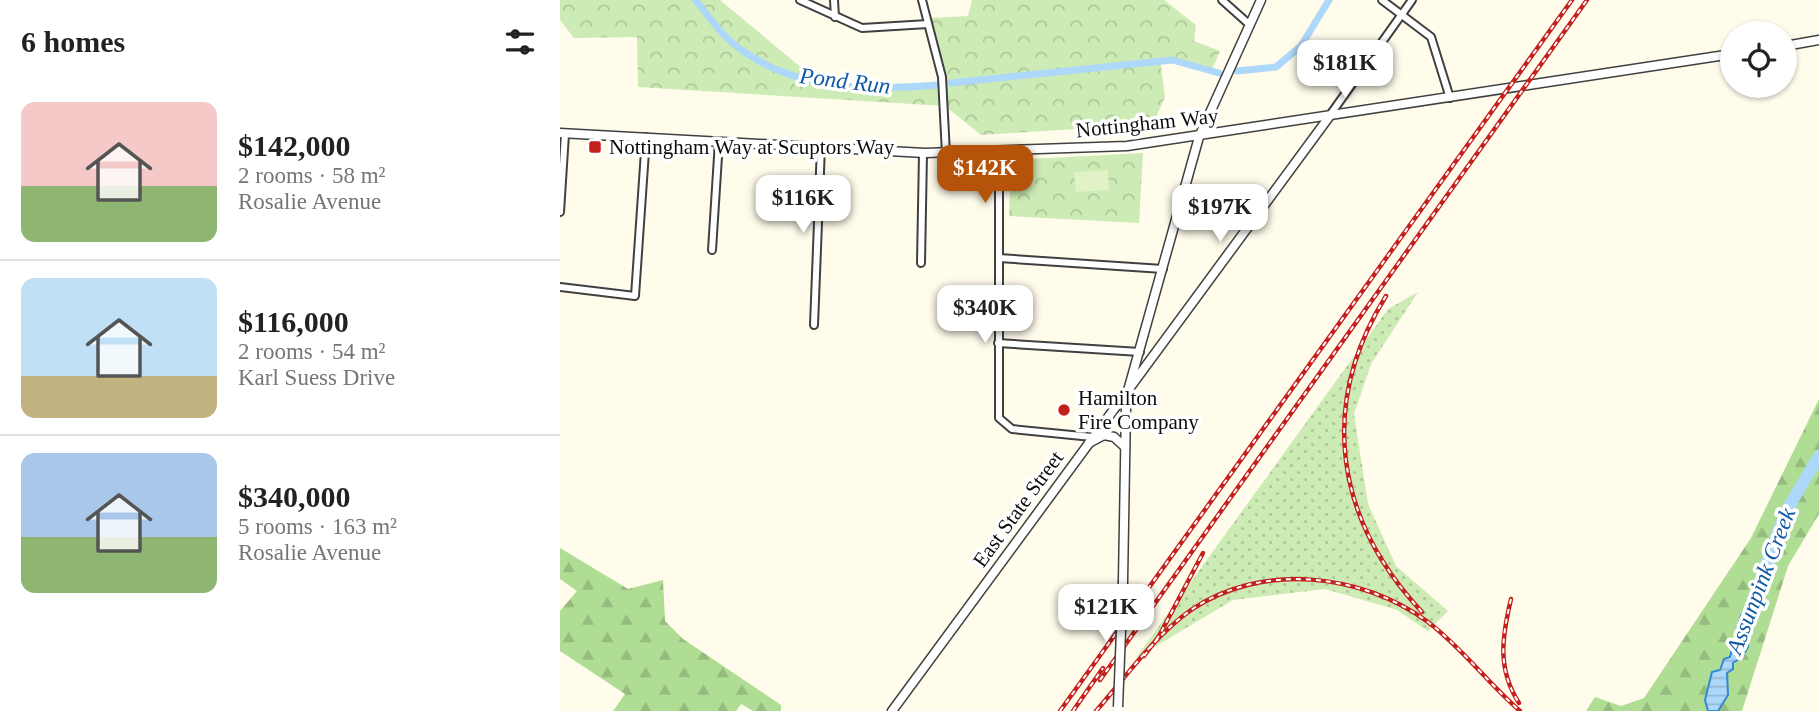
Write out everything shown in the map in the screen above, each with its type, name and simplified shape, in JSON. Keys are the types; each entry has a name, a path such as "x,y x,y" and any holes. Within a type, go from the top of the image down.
{"street":[{"path":"800,0 835,18 872,29 928,24"},
{"path":"834,0 835,18"},
{"path":"922,0 942,78 946,154"},
{"path":"1222,0 1250,25"},
{"name":"East State Street","path":"892,711 1129,387 1199,137 1261,0"},
{"path":"1382,0 1435,44 1450,98"},
{"path":"1118,709 1129,387 1412,0"},
{"path":"1797,44 1819,40"},
{"name":"Nottingham Way","path":"562,133 946,154 1127,146 1720,56"},
{"path":"560,212 562,133"},
{"path":"560,287 635,296 646,137"},
{"path":"712,250 719,141"},
{"path":"814,325 821,146"},
{"path":"999,151 997,412 1002,423 1012,429 1089,441 1104,435 1114,437 1125,448"},
{"path":"920,263 923,153"},
{"path":"999,258 1163,269"},
{"path":"998,342 1140,352"}],"green space":[{"path":"560,0 720,0 815,79 885,91 943,82 929,18 968,16 972,0 1164,0 1196,25 1194,41 1220,51 1211,72 1160,58 1165,97 1153,124 981,135 945,106 638,87 637,37 574,38 560,20"},
{"path":"1143,153 1139,223 1009,216 1011,160"},
{"path":"1108,170 1109,190 1076,192 1074,172"},
{"path":"1418,292 1371,364 1354,414 1368,504 1396,566 1448,611 1428,631 1397,610 1325,589 1233,600 1136,658 1388,309"},
{"path":"1819,399 1819,514 1788,566 1742,711 1718,711 1728,695 1727,673 1748,647 1747,637 1764,579 1758,595 1740,617 1738,638 1734,641 1730,657 1724,659 1705,700 1708,711 1586,711 1595,697 1621,706 1644,698 1751,538"},
{"path":"560,548 628,589 663,580 665,621 683,639 781,705 781,711 753,711 741,704 736,711 613,711 625,694 560,651 560,611 577,591 560,579"}],"water":[{"path":"1764,579 1769,581 1763,600 1754,609 1750,626 1753,631 1747,637 1748,647 1742,657 1733,663 1733,669 1727,673 1728,695 1718,711 1708,711 1705,700 1712,672 1720,670 1724,659 1730,657 1734,640 1738,638 1737,629 1742,614"}],"waterway":[{"name":"Pond Run","path":"695,0 727,38 774,69 800,78 855,87 938,85"},
{"name":"Pond Run","path":"1237,71 1276,67 1301,46 1329,0"},
{"name":"Pond Run","path":"951,83 1172,60 1219,73"},
{"name":"Assunpink Creek","path":"1747,616 1785,513 1819,456"}],"railway":[{"path":"1060,711 1572,0"},
{"path":"1100,680 1587,0"},
{"path":"1386,296 1364,337 1351,378 1345,419 1346,460 1354,500 1370,539 1393,576 1422,612"},
{"path":"1144,656 1159,636 1203,553"},
{"path":"1096,711 1153,644 1191,610 1219,595 1249,585 1280,580 1342,584 1401,605 1428,622 1452,643 1520,711"},
{"path":"1511,599 1503,652 1507,678 1519,703"},
{"path":"1073,711 1103,668"}],"place":[{"name":"Nottingham Way at Scuptors Way","path":"595,147"},
{"name":"Hamilton Fire Company","path":"1064,410"}]}
